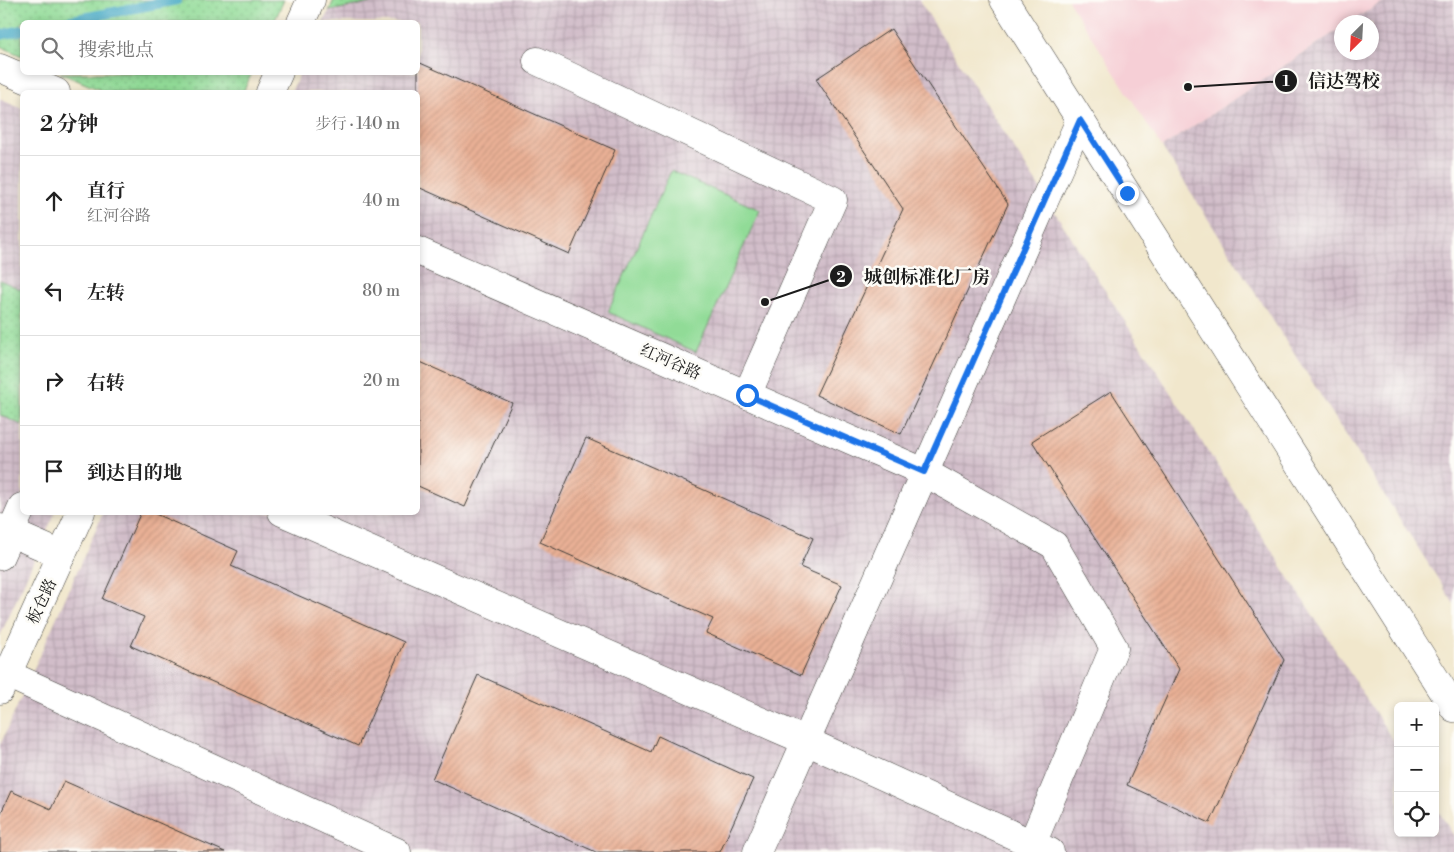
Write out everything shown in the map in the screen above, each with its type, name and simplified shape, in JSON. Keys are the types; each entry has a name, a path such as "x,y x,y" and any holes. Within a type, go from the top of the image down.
{"street":[{"path":"302,20 311,0"},
{"path":"1004,0 1454,708"},
{"path":"537,61 833,200 747,395"},
{"path":"0,68 51,90"},
{"path":"271,90 278,75"},
{"path":"757,852 1080,120"},
{"name":"红河谷路","path":"420,252 924,472 1054,545 1114,648 1041,848"},
{"path":"20,511 4,539 62,555"},
{"name":"板仓路","path":"4,682 80,515"},
{"path":"289,515 806,741 1041,848"},
{"path":"4,682 397,852"}],"shaded area":[{"path":"385,0 919,0 1394,742 1394,837 1439,837 1439,812 1454,836 1454,852 0,852 0,745 102,515 420,515 420,90 292,90 299,75 420,75 420,20 324,20 329,11"},
{"path":"1068,0 1385,0 1361,15 1334,15 1334,33 1162,147"},
{"path":"1385,0 1454,0 1454,604 1162,147 1334,33 1334,60 1379,60 1379,15 1361,15"},
{"path":"0,99 20,108 20,515 54,515 0,636"}],"green space":[{"path":"0,0 284,0 275,20 20,20 20,55 0,46"},
{"path":"334,0 385,0 329,11"},
{"path":"65,75 251,75 244,90 100,90"},
{"path":"671,171 760,210 696,352 608,312"},
{"path":"0,280 20,289 20,424 0,415"}],"building":[{"path":"891,29 1008,204 901,434 816,395 903,209 816,79"},
{"path":"420,63 615,150 569,254 420,188 420,90 418,90"},
{"path":"420,362 512,403 465,507 420,487"},
{"path":"1111,391 1284,660 1210,823 1127,785 1179,669 1032,441"},
{"path":"586,438 813,538 800,567 842,585 801,675 706,633 713,619 540,542"},
{"path":"140,515 158,515 238,551 231,566 404,642 358,746 131,646 144,617 102,599"},
{"path":"478,675 651,752 658,736 753,779 720,852 596,852 432,779"},
{"path":"64,781 225,852 0,852 0,815 11,791 51,809"}],"waterway":[{"path":"72,20 177,0"},
{"path":"0,35 20,30"}],"place":[{"name":"信达驾校","path":"1188,87"},
{"name":"城创标准化厂房","path":"765,302"}],"route":[{"path":"747,395 924,472 1080,120 1127,193"}]}
